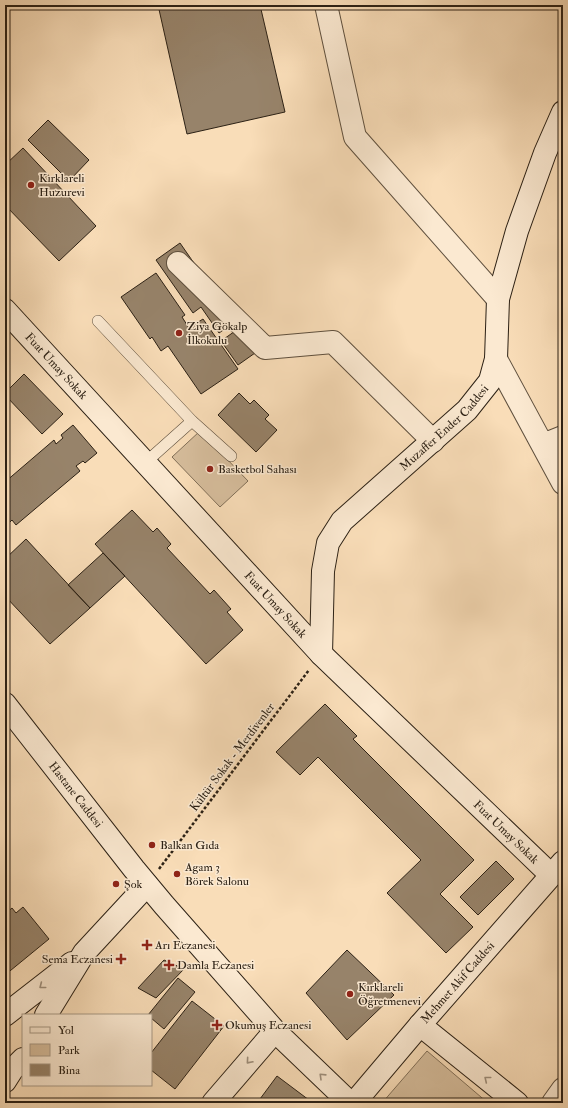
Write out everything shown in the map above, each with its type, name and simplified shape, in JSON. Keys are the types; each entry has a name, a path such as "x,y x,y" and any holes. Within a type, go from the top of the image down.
{"street":[{"path":"326,5 355,137 498,299"},
{"name":"Muzaffer Ender Caddesi","path":"321,654 323,571 328,543 342,522 467,410 490,381 496,359 498,299 517,231 545,153 563,112"},
{"path":"178,263 265,348 333,342 433,441"},
{"name":"Fuat Umay Sokak","path":"5,310 321,654 559,873"},
{"path":"496,359 563,483"},
{"path":"543,446 563,437"},
{"name":"Hastane Caddesi","path":"5,704 152,878 275,1031 350,1103"},
{"name":"Mehmet Akif Caddesi","path":"354,1103 420,1025 559,873"},
{"path":"11,1014 84,953 152,878"},
{"path":"47,1014 84,953"},
{"path":"420,1025 517,1103"},
{"path":"213,1103 275,1031"},
{"path":"553,1103 563,1089"}],"lane":[{"path":"98,321 192,421 231,456"},
{"path":"145,462 192,421"}],"path":[{"name":"Kültür Sokak - Merdivenler","path":"152,878 321,654"}],"green space":[{"name":"Basketbol Sahası","path":"200,431 248,481 220,507 172,457"},
{"path":"427,1051 488,1103 382,1103"}],"building":[{"path":"158,5 260,5 285,112 187,134"},
{"path":"48,120 89,160 69,181 28,140"},
{"name":"Kırklareli Huzurevi","path":"23,148 96,226 59,261 5,205 5,165"},
{"path":"180,243 235,322 219,333 201,307 193,313 156,260"},
{"name":"Ziya Gökalp İlkokulu","path":"156,273 185,315 182,317 189,328 203,319 238,369 201,394 168,346 161,351 152,337 150,339 121,297"},
{"path":"238,329 255,353 238,365 221,341"},
{"path":"24,374 63,414 42,434 5,395 5,393"},
{"path":"239,393 250,404 254,400 269,415 265,419 277,430 256,452 218,415"},
{"path":"73,425 97,453 85,463 83,461 76,466 80,471 16,525 12,520 5,527 5,482 54,440 56,444 63,438 61,435"},
{"path":"132,510 153,532 157,528 171,544 167,548 210,594 214,590 231,609 227,612 243,630 206,664 95,544"},
{"path":"26,539 90,608 50,644 5,596 5,559"},
{"path":"103,553 125,576 90,608 68,585"},
{"path":"325,704 357,736 353,739 474,860 440,894 473,927 446,953 387,893 421,860 318,757 300,775 276,752"},
{"path":"496,861 514,879 478,915 460,897"},
{"path":"23,907 49,939 5,975 5,914 12,908 16,913"},
{"name":"Kırklareli Öğretmenevi","path":"347,950 394,995 347,1040 306,993"},
{"path":"164,960 184,969 156,998 138,988"},
{"path":"178,978 195,992 164,1029 152,1019 152,1014 149,1014"},
{"path":"192,1001 224,1026 175,1089 152,1071 152,1052"},
{"path":"277,1076 313,1103 257,1103"}],"place":[{"name":"Kırklareli Huzurevi","path":"31,185"},
{"name":"Ziya Gökalp İlkokulu","path":"179,333"},
{"name":"Basketbol Sahası","path":"210,469"},
{"name":"Balkan Gıda","path":"152,845"},
{"name":"Agam 3 Börek Salonu","path":"177,874"},
{"name":"Şok","path":"116,884"},
{"name":"Arı Eczanesi","path":"147,945"},
{"name":"Sema Eczanesi","path":"121,959"},
{"name":"Damla Eczanesi","path":"169,965"},
{"name":"Kırklareli Öğretmenevi","path":"350,994"},
{"name":"Okumuş Eczanesi","path":"217,1025"}]}
